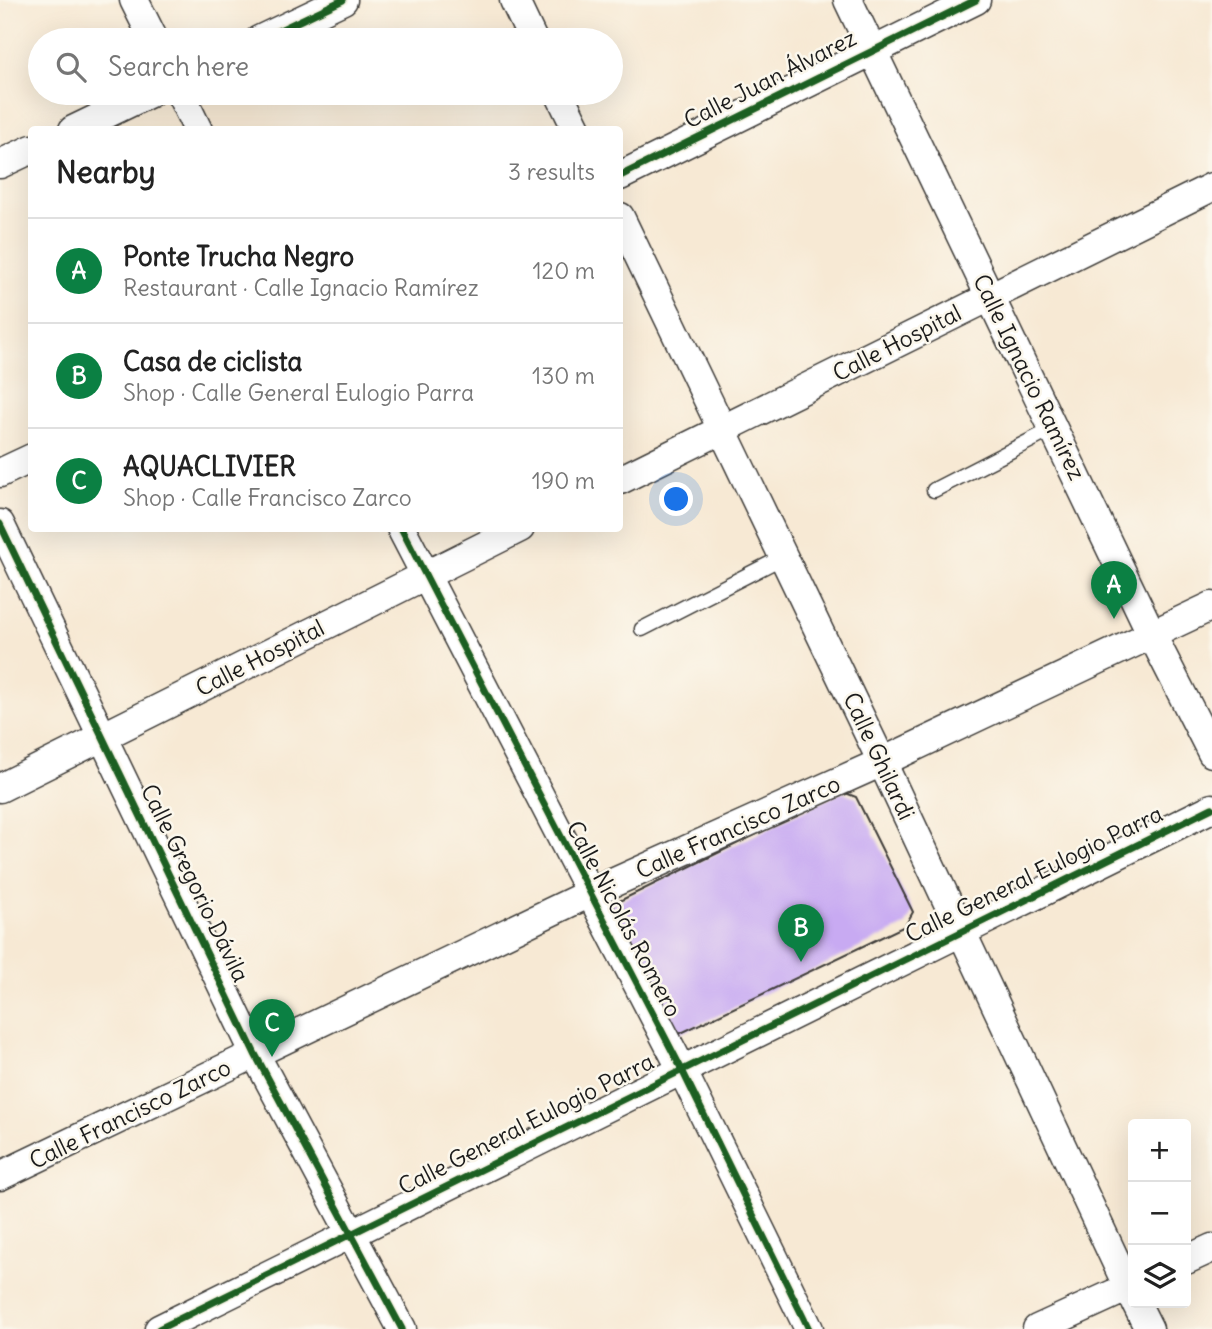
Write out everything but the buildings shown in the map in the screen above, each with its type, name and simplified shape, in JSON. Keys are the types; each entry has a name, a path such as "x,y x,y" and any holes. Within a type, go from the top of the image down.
{"street":[{"path":"134,0 148,28"},
{"path":"284,28 343,0"},
{"path":"514,0 527,28"},
{"name":"Calle Ignacio Ramírez","path":"848,0 1152,635 1212,753"},
{"name":"Calle Juan Álvarez","path":"623,174 976,0"},
{"path":"81,126 125,105"},
{"path":"186,105 196,126"},
{"path":"565,105 575,126"},
{"path":"0,164 28,151"},
{"name":"Calle Hospital","path":"623,479 1212,187"},
{"name":"Calle Ghilardi","path":"623,223 1128,1283"},
{"path":"0,473 28,460"},
{"name":"Calle Gregorio Dávila","path":"0,524 255,1054 402,1329"},
{"name":"Calle Nicolás Romero","path":"403,532 681,1068 809,1329"},
{"name":"Calle Hospital","path":"0,788 512,532"},
{"name":"Calle Francisco Zarco","path":"0,1176 589,894 882,762 1212,606"},
{"name":"Calle General Eulogio Parra","path":"159,1329 681,1068 1212,808"},
{"path":"1191,1258 1212,1248"},
{"path":"1037,1329 1128,1295"},
{"name":"Calle Ghilardi","path":"1140,1308 1149,1329"}],"lane":[{"path":"933,490 1053,429"},
{"path":"642,629 783,557"}],"cycle path":[{"path":"284,28 343,0"},
{"path":"623,175 976,0"},
{"path":"0,524 255,1054 402,1329"},
{"path":"403,532 681,1068 809,1329"},
{"path":"159,1329 1212,808"}],"place":[{"name":"Ponte Trucha Negro","path":"1114,619"},
{"name":"Casa de ciclista","path":"801,962"},
{"name":"AQUACLIVIER","path":"272,1057"}]}
